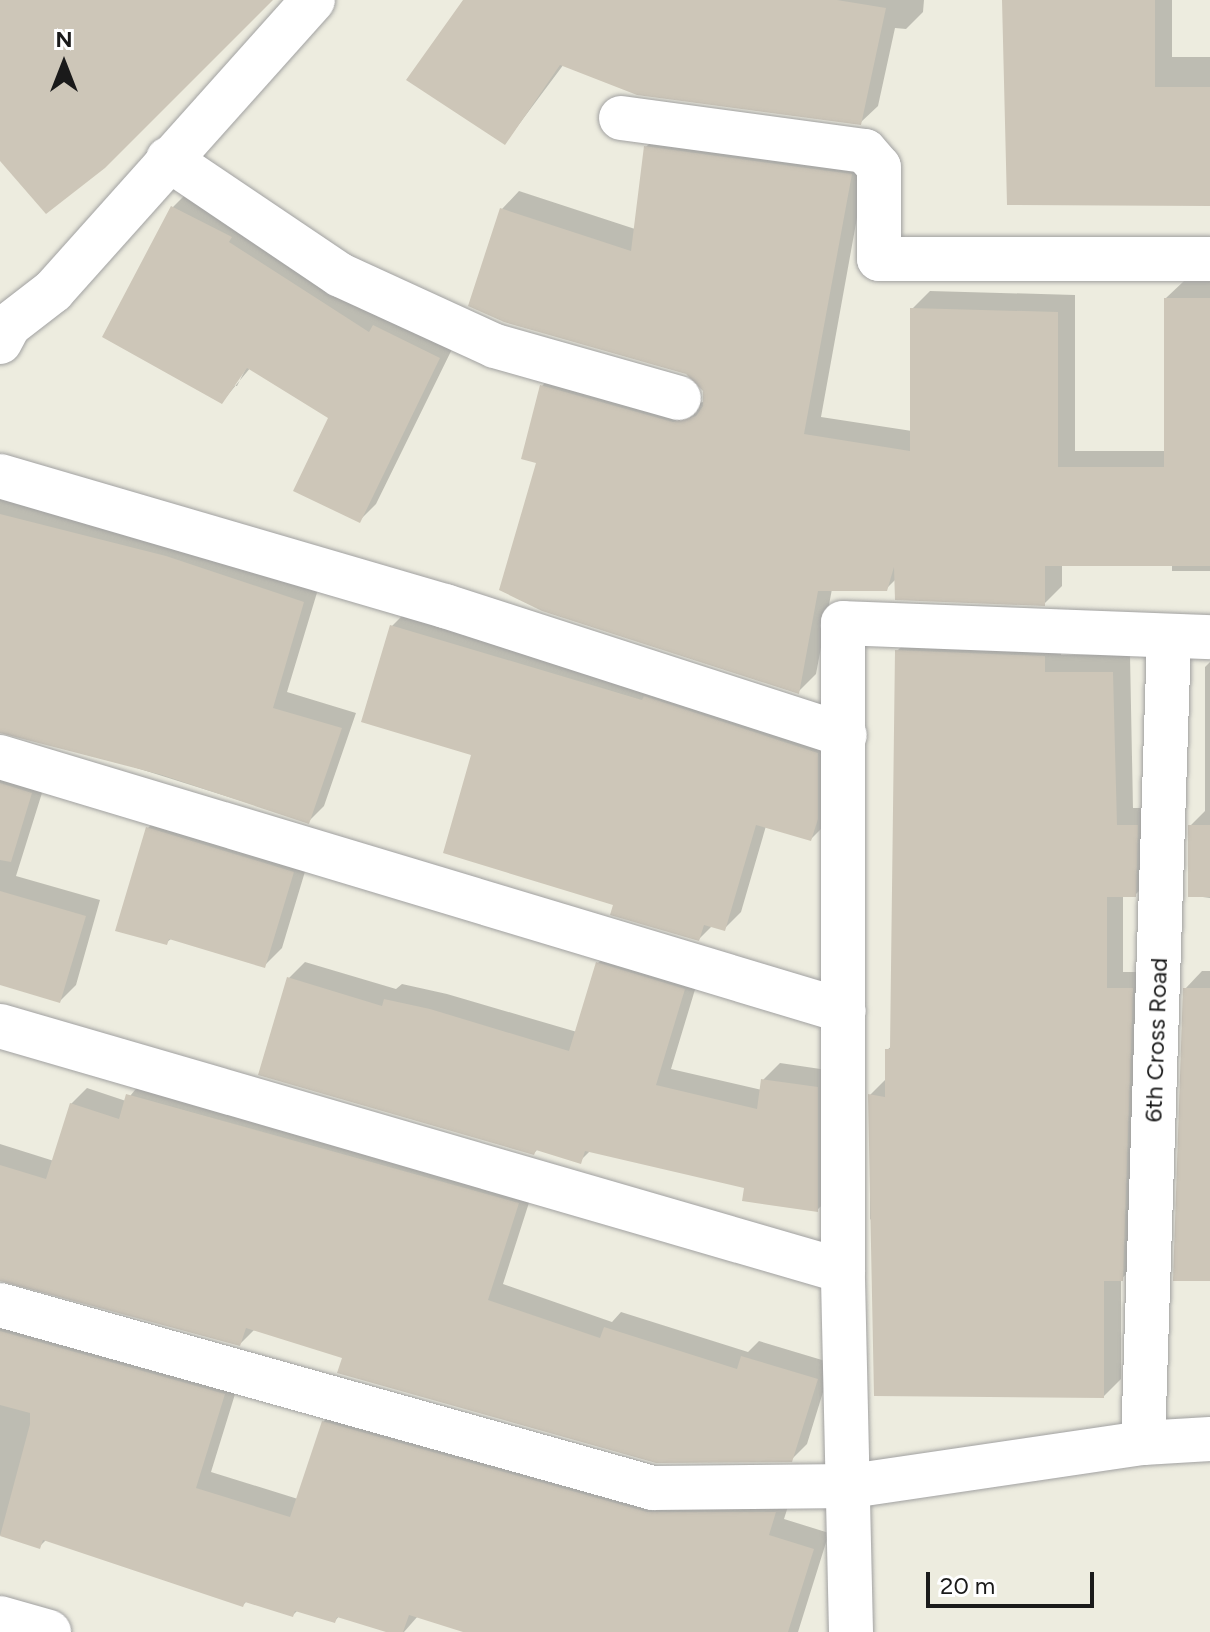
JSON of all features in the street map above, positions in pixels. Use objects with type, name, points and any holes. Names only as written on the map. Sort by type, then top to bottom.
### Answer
[{"type":"street","points":[[3,329],[53,291],[313,0]]},
{"type":"street","points":[[621,118],[865,151],[879,167],[879,259],[1210,259]]},
{"type":"street","points":[[168,159],[340,275],[495,346],[679,398]]},
{"type":"street","points":[[0,476],[445,606],[845,735]]},
{"type":"street","points":[[851,1632],[851,1486],[843,1271],[843,623],[1190,637]]},
{"type":"street","name":"6th Cross Road","points":[[1143,1443],[1190,637]]},
{"type":"street","points":[[0,757],[844,1011]]},
{"type":"street","points":[[0,1026],[843,1271]]},
{"type":"street","points":[[0,1305],[653,1488],[851,1486],[1143,1443],[1210,1439]]},
{"type":"street","points":[[0,1618],[49,1632]]},
{"type":"building","points":[[0,0],[273,0],[105,168],[46,214],[0,161]]},
{"type":"building","points":[[463,0],[837,0],[886,8],[861,125],[637,95],[560,65],[505,145],[406,80]]},
{"type":"building","points":[[1002,0],[1155,0],[1155,87],[1210,87],[1210,206],[1007,205]]},
{"type":"building","points":[[644,146],[852,174],[804,434],[910,451],[910,308],[1058,312],[1058,467],[1164,467],[1164,298],[1210,298],[1210,566],[1045,566],[1045,606],[895,600],[894,567],[887,591],[818,591],[799,694],[542,611],[499,590],[536,463],[521,459],[540,385],[673,422],[696,416],[703,406],[703,391],[686,374],[504,322],[468,306],[500,208],[631,251]]},
{"type":"building","points":[[171,206],[232,237],[229,242],[369,332],[373,325],[440,358],[360,523],[293,491],[328,418],[247,368],[222,404],[102,337]]},
{"type":"building","points":[[0,514],[166,556],[304,602],[273,708],[342,728],[309,824],[162,775],[0,733]]},
{"type":"building","points":[[390,625],[642,700],[644,696],[818,753],[818,819],[811,841],[756,825],[725,931],[704,925],[699,941],[610,915],[613,905],[443,853],[471,755],[361,722]]},
{"type":"building","points":[[895,650],[1045,656],[1045,672],[1113,672],[1117,825],[1138,825],[1136,897],[1107,897],[1107,988],[1133,988],[1123,1281],[1104,1281],[1104,1398],[874,1396],[868,1094],[885,1097],[885,1049],[890,1049]]},
{"type":"building","points":[[0,783],[32,793],[11,862],[0,860]]},
{"type":"building","points":[[1188,825],[1210,825],[1210,897],[1188,897]]},
{"type":"building","points":[[146,827],[294,872],[265,968],[169,939],[167,945],[115,931]]},
{"type":"building","points":[[0,891],[86,916],[60,1003],[0,985]]},
{"type":"building","points":[[596,962],[685,989],[656,1085],[757,1109],[761,1079],[818,1087],[818,1212],[742,1201],[744,1188],[585,1151],[581,1164],[536,1150],[534,1155],[258,1075],[287,977],[382,1006],[384,999],[430,1009],[569,1051]]},
{"type":"building","points":[[1183,988],[1210,988],[1210,1281],[1173,1281]]},
{"type":"building","points":[[126,1094],[519,1203],[488,1300],[600,1338],[604,1327],[737,1369],[741,1356],[818,1379],[792,1462],[656,1463],[337,1373],[342,1358],[246,1328],[240,1346],[0,1281],[0,1165],[46,1179],[70,1103],[119,1119]]},
{"type":"building","points":[[0,1331],[225,1394],[196,1488],[290,1517],[322,1421],[647,1512],[776,1512],[769,1535],[814,1549],[788,1632],[463,1632],[409,1615],[403,1632],[386,1632],[337,1617],[335,1623],[295,1611],[293,1617],[245,1602],[243,1607],[43,1540],[40,1549],[0,1536],[30,1424],[30,1413],[0,1405]]}]
